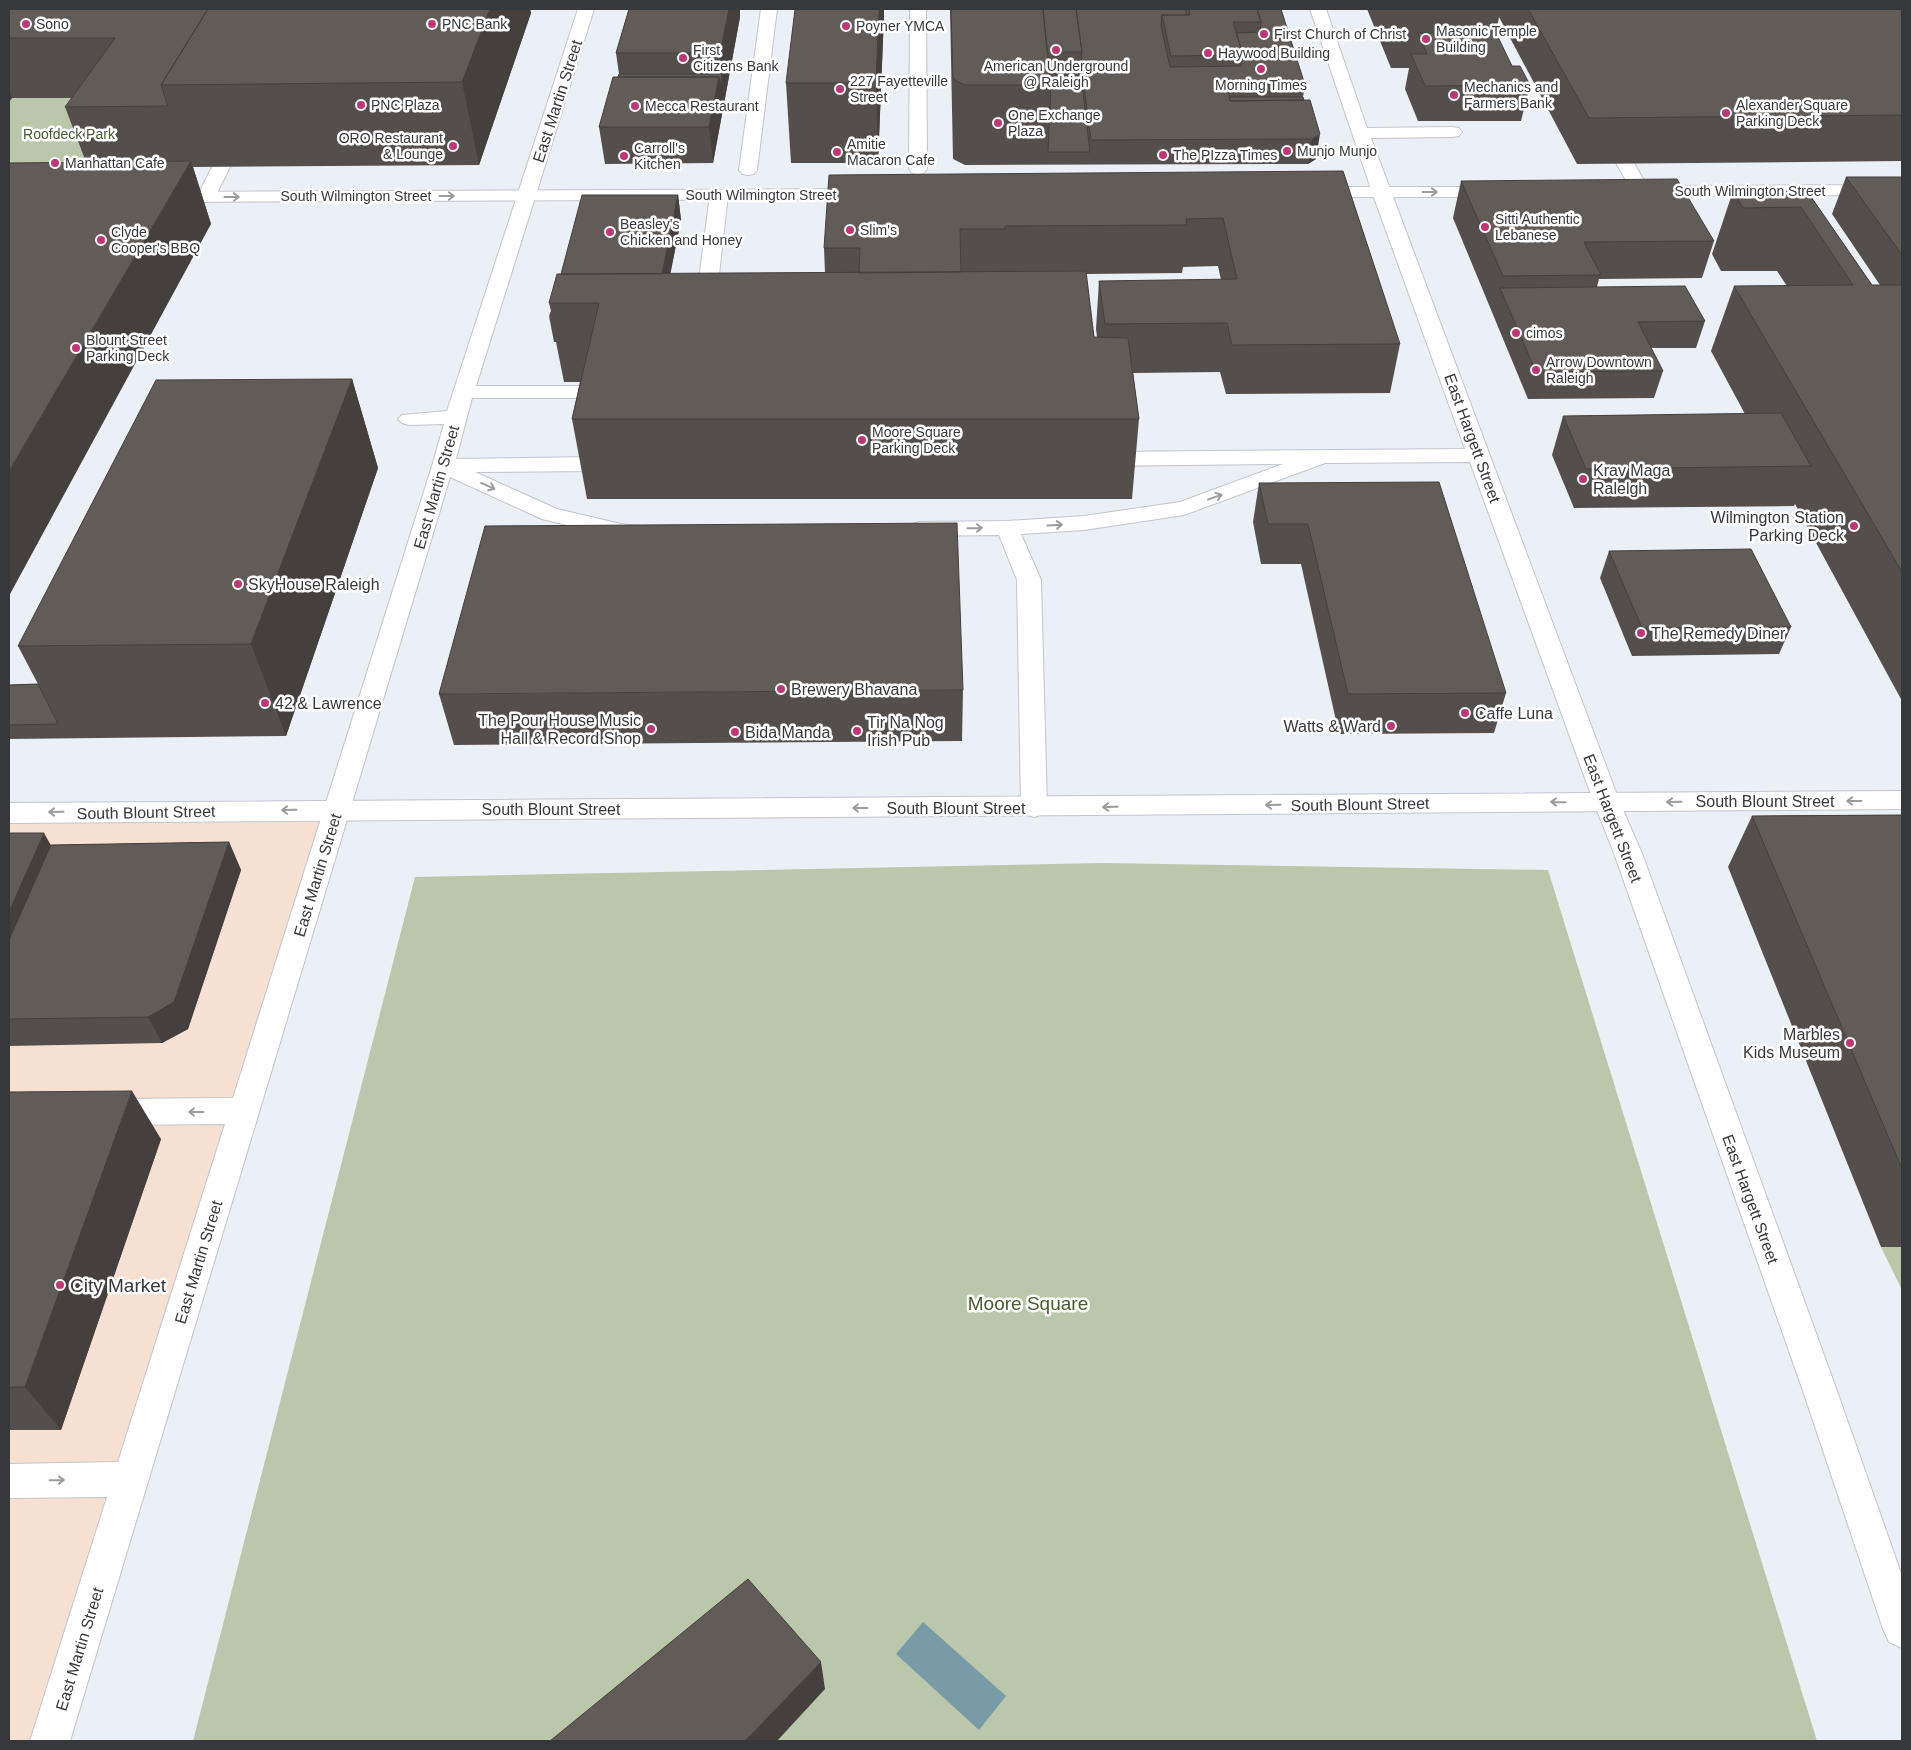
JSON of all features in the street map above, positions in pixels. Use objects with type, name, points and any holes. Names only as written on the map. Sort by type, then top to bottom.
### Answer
[{"type":"street","name":"East Martin Street","points":[[50,1741],[443,466],[464,392],[586,9]]},
{"type":"street","points":[[748,170],[769,9]]},
{"type":"street","points":[[918,9],[918,169]]},
{"type":"street","name":"East Hargett Street","points":[[1318,9],[1381,192],[1607,803],[1629,856],[1902,1629]]},
{"type":"street","points":[[1361,133],[1453,132]]},
{"type":"street","points":[[1625,163],[1641,191]]},
{"type":"street","points":[[206,197],[221,167]]},
{"type":"street","name":"South Wilmington Street","points":[[1622,191],[1902,190]]},
{"type":"street","points":[[1298,192],[1514,192]]},
{"type":"street","name":"South Wilmington Street","points":[[149,197],[885,194]]},
{"type":"street","points":[[702,332],[719,195]]},
{"type":"street","points":[[464,392],[609,392]]},
{"type":"street","points":[[410,418],[456,418]]},
{"type":"street","points":[[1074,459],[1479,455]]},
{"type":"street","points":[[899,529],[1007,528],[1084,523],[1184,508],[1321,457]]},
{"type":"street","points":[[443,466],[594,464]]},
{"type":"street","points":[[443,466],[550,514],[621,531],[655,533]]},
{"type":"street","points":[[1007,528],[1029,580],[1034,807]]},
{"type":"street","name":"South Blount Street","points":[[9,813],[1902,800]]},
{"type":"street","points":[[77,1113],[244,1111]]},
{"type":"street","points":[[9,1481],[131,1479]]},
{"type":"shaded area","name":"City Market","points":[[337,810],[49,1741],[9,1741],[9,812]]},
{"type":"green space","name":"Roofdeck Park","points":[[12,98],[136,98],[88,169],[9,168],[9,102]]},
{"type":"green space","name":"Moore Square","points":[[1102,863],[1548,870],[1817,1741],[193,1741],[415,877]]},
{"type":"green space","points":[[1902,1246],[1902,1290],[1881,1247]]},
{"type":"water","points":[[923,1622],[1006,1696],[979,1730],[896,1654]]},
{"type":"building","points":[[9,9],[208,9],[161,85],[168,106],[65,107],[115,38],[9,38]]},
{"type":"building","points":[[208,9],[490,9],[462,82],[161,85]]},
{"type":"building","points":[[629,9],[729,9],[720,53],[616,53]]},
{"type":"building","points":[[795,9],[879,9],[876,83],[786,83]]},
{"type":"building","points":[[951,9],[1043,9],[1051,85],[965,85],[953,79]]},
{"type":"building","points":[[1043,9],[1076,9],[1082,52],[1047,52]]},
{"type":"building","points":[[1076,9],[1185,9],[1187,15],[1162,15],[1161,26],[1170,67],[1241,66],[1243,55],[1236,33],[1260,32],[1261,22],[1257,9],[1281,9],[1305,85],[1227,85],[1230,101],[1310,100],[1320,134],[1312,139],[1091,140]]},
{"type":"building","points":[[1189,9],[1257,9],[1261,22],[1233,22],[1243,55],[1171,56],[1162,15],[1190,15]]},
{"type":"building","name":"Alexander Square Parking Deck","points":[[1528,9],[1902,9],[1902,115],[1589,118]]},
{"type":"building","points":[[1418,33],[1496,33],[1512,66],[1520,66],[1530,85],[1425,86],[1411,54],[1427,54]]},
{"type":"building","points":[[619,74],[722,74],[720,88],[719,77],[618,77]]},
{"type":"building","points":[[1050,75],[1081,75],[1090,152],[1048,152]]},
{"type":"building","points":[[613,77],[719,77],[709,127],[599,127]]},
{"type":"building","points":[[1230,97],[1303,97],[1304,100],[1230,101]]},
{"type":"building","points":[[191,161],[9,471],[9,163]]},
{"type":"building","points":[[1343,171],[1400,344],[1232,345],[1227,323],[1105,324],[1099,281],[1237,279],[1223,218],[1186,219],[1187,225],[1005,226],[1005,229],[960,229],[961,272],[859,273],[860,248],[824,248],[829,175]]},
{"type":"building","points":[[1846,177],[1902,177],[1902,255]]},
{"type":"building","points":[[1677,179],[1714,241],[1584,242],[1601,275],[1503,276],[1461,181]]},
{"type":"building","points":[[1733,191],[1807,191],[1872,285],[1902,285],[1902,572],[1734,286],[1853,285],[1801,207],[1743,208]]},
{"type":"building","points":[[582,195],[678,195],[662,274],[561,274]]},
{"type":"building","points":[[1086,271],[1094,337],[1128,338],[1139,419],[572,419],[599,303],[549,303],[557,274]]},
{"type":"building","points":[[1685,286],[1705,321],[1638,322],[1663,371],[1536,372],[1500,288]]},
{"type":"building","points":[[352,379],[251,644],[18,646],[156,380]]},
{"type":"building","points":[[1781,413],[1811,466],[1586,469],[1563,416]]},
{"type":"building","points":[[1439,482],[1506,693],[1348,694],[1308,524],[1268,524],[1259,483]]},
{"type":"building","points":[[957,523],[963,690],[439,694],[485,526]]},
{"type":"building","points":[[1751,549],[1791,627],[1642,628],[1609,551]]},
{"type":"building","points":[[38,684],[58,724],[9,725],[9,685]]},
{"type":"building","points":[[1902,815],[1902,1169],[1752,816]]},
{"type":"building","points":[[9,833],[44,833],[9,912]]},
{"type":"building","points":[[229,842],[174,1002],[148,1017],[9,1019],[9,940],[51,845]]},
{"type":"building","points":[[132,1091],[25,1387],[9,1387],[9,1092]]},
{"type":"building","points":[[748,1579],[821,1662],[745,1741],[550,1741]]},
{"type":"place","name":"Sono","points":[[26,24]]},
{"type":"place","name":"PNC Bank","points":[[432,24]]},
{"type":"place","name":"Poyner YMCA","points":[[846,26]]},
{"type":"place","name":"First Church of Christ","points":[[1264,34]]},
{"type":"place","name":"Masonic Temple Building","points":[[1426,39]]},
{"type":"place","name":"American Underground @ Raleigh","points":[[1056,50]]},
{"type":"place","name":"Haywood Building","points":[[1208,53]]},
{"type":"place","name":"First Citizens Bank","points":[[683,58]]},
{"type":"place","name":"Morning Times","points":[[1261,69]]},
{"type":"place","name":"227 Fayetteville Street","points":[[840,89]]},
{"type":"place","name":"Mechanics and Farmers Bank","points":[[1454,95]]},
{"type":"place","name":"PNC Plaza","points":[[361,105]]},
{"type":"place","name":"Mecca Restaurant","points":[[635,106]]},
{"type":"place","name":"Alexander Square Parking Deck","points":[[1726,113]]},
{"type":"place","name":"One Exchange Plaza","points":[[998,123]]},
{"type":"place","name":"ORO Restaurant & Lounge","points":[[453,146]]},
{"type":"place","name":"Munjo Munjo","points":[[1287,151]]},
{"type":"place","name":"Amitie Macaron Cafe","points":[[837,152]]},
{"type":"place","name":"The PIzza Times","points":[[1163,155]]},
{"type":"place","name":"Carroll's Kitchen","points":[[624,156]]},
{"type":"place","name":"Manhattan Cafe","points":[[55,163]]},
{"type":"place","name":"Sitti Authentic Lebanese","points":[[1485,227]]},
{"type":"place","name":"Slim's","points":[[850,230]]},
{"type":"place","name":"Beasley's Chicken and Honey","points":[[610,232]]},
{"type":"place","name":"Clyde Cooper's BBQ","points":[[101,240]]},
{"type":"place","name":"cimos","points":[[1516,333]]},
{"type":"place","name":"Blount Street Parking Deck","points":[[76,348]]},
{"type":"place","name":"Arrow Downtown Raleigh","points":[[1536,370]]},
{"type":"place","name":"Moore Square Parking Deck","points":[[862,440]]},
{"type":"place","name":"Krav Maga Ralelgh","points":[[1583,479]]},
{"type":"place","name":"Wilmington Station Parking Deck","points":[[1854,526]]},
{"type":"place","name":"SkyHouse Raleigh","points":[[238,584]]},
{"type":"place","name":"The Remedy Diner","points":[[1641,633]]},
{"type":"place","name":"Brewery Bhavana","points":[[781,689]]},
{"type":"place","name":"42 & Lawrence","points":[[265,703]]},
{"type":"place","name":"Caffe Luna","points":[[1465,713]]},
{"type":"place","name":"Watts & Ward","points":[[1391,726]]},
{"type":"place","name":"The Pour House Music Hall & Record Shop","points":[[651,729]]},
{"type":"place","name":"Tir Na Nog Irish Pub","points":[[857,731]]},
{"type":"place","name":"Bida Manda","points":[[735,732]]},
{"type":"place","name":"Marbles Kids Museum","points":[[1850,1043]]},
{"type":"place","name":"City Market","points":[[60,1285]]}]
